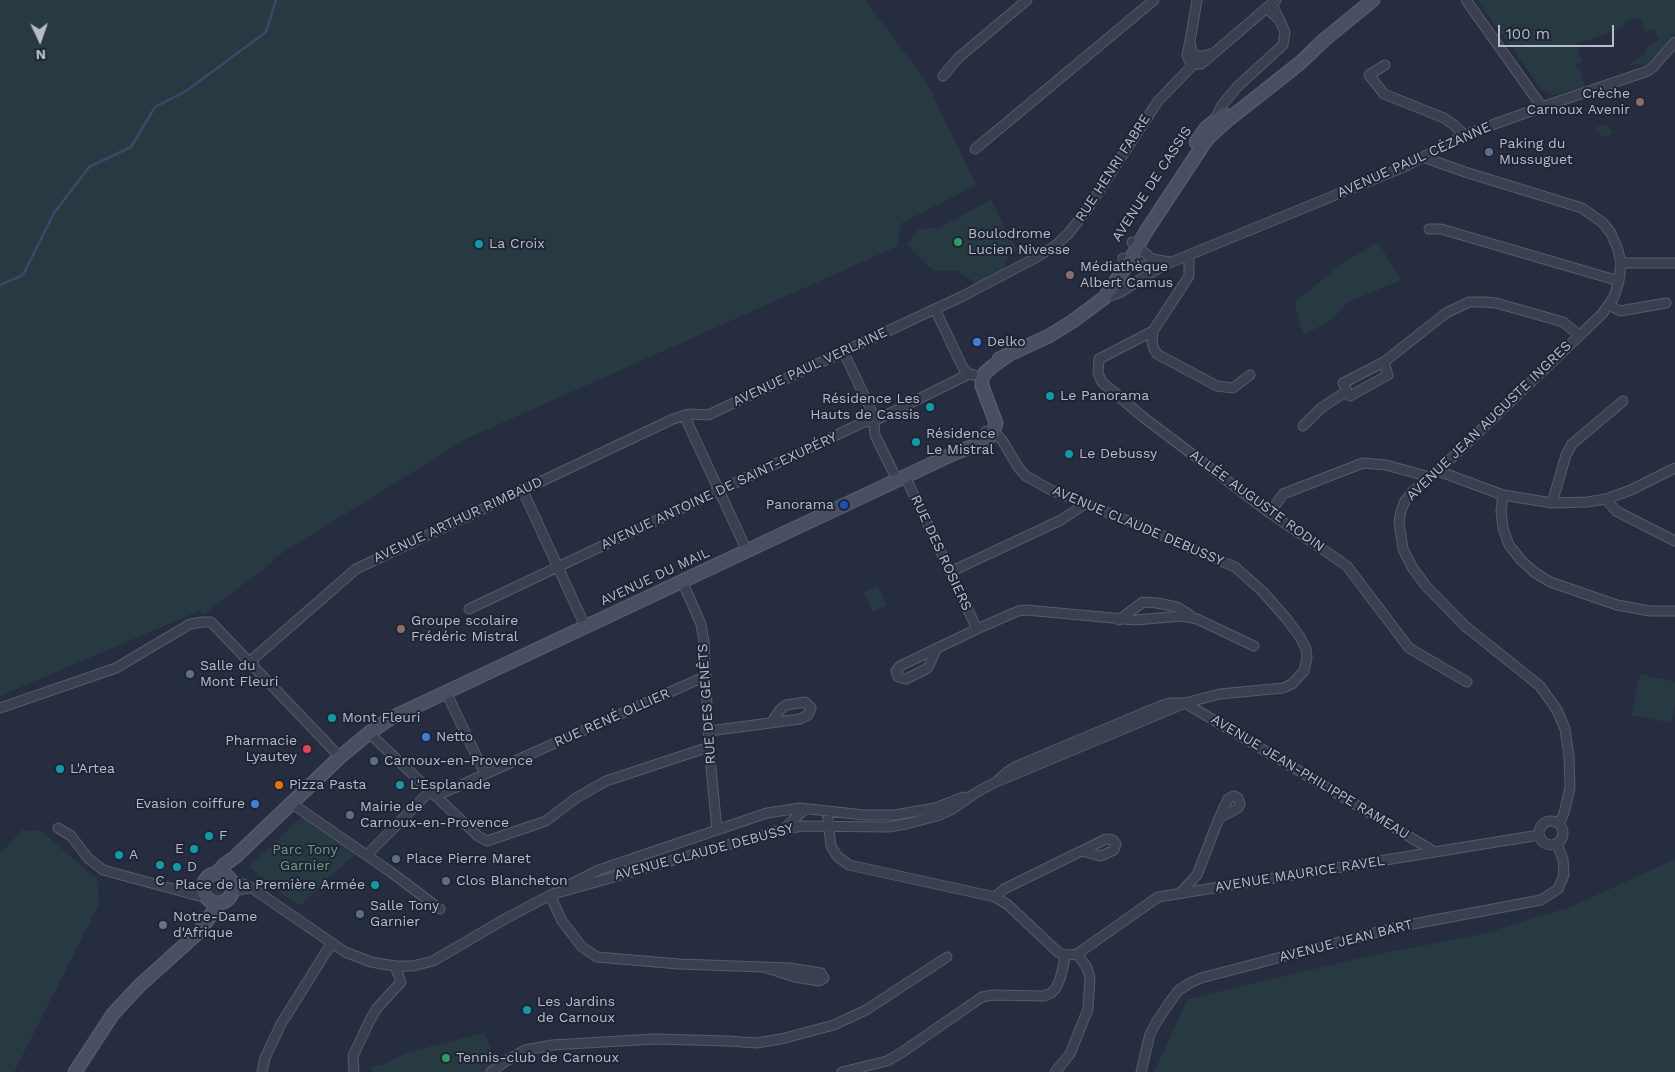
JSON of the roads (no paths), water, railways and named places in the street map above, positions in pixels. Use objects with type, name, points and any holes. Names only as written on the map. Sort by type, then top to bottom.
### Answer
[{"type":"main road","name":"AVENUE DE CASSIS","points":[[1135,244],[1230,107],[1300,63],[1324,40],[1373,0]]},
{"type":"main road","name":"AVENUE DE CASSIS","points":[[976,376],[978,370],[986,363],[1007,356],[1058,331],[1073,322],[1098,301],[1126,260],[1201,136],[1230,107],[1295,58],[1324,40]]},
{"type":"main road","points":[[976,376],[995,416],[995,426],[989,432]]},
{"type":"main road","name":"AVENUE DU MAIL","points":[[217,873],[224,864],[235,857],[340,757],[368,733],[389,719],[901,478],[986,441],[989,432]]},
{"type":"main road","points":[[75,1072],[121,1004],[138,986],[200,931],[219,903],[228,899],[235,857]]},
{"type":"main road","points":[[206,922],[206,879],[217,873],[226,875],[231,884]]},
{"type":"main road","points":[[205,893],[212,902],[219,903]]},
{"type":"street","points":[[944,76],[958,58],[1027,0]]},
{"type":"street","points":[[975,149],[1154,0]]},
{"type":"street","points":[[1195,60],[1189,60],[1187,55],[1197,0]]},
{"type":"street","points":[[1466,0],[1542,106]]},
{"type":"street","points":[[1230,107],[1237,86],[1283,45],[1285,32],[1271,4]]},
{"type":"street","name":"RUE HENRI FABRE","points":[[1026,263],[1056,245],[1076,226],[1158,101],[1195,60],[1201,64],[1271,4]]},
{"type":"street","name":"AVENUE PAUL CÉZANNE","points":[[1126,260],[1142,266],[1162,266],[1176,262],[1404,167],[1464,136],[1542,106],[1648,71],[1675,42]]},
{"type":"street","points":[[1385,65],[1369,75],[1384,94],[1444,118],[1464,136]]},
{"type":"street","name":"AVENUE JEAN AUGUSTE INGRES","points":[[1423,157],[1582,208],[1603,223],[1611,233],[1621,263],[1619,281],[1609,305],[1602,314],[1438,471],[1413,491],[1405,501],[1401,511],[1399,532],[1403,549],[1412,567],[1426,586],[1465,626],[1540,686],[1557,710],[1565,729],[1570,756],[1570,788],[1564,813],[1559,824]]},
{"type":"street","points":[[1429,229],[1441,229],[1619,281]]},
{"type":"street","points":[[1135,244],[1152,259],[1176,262]]},
{"type":"street","points":[[1189,256],[1189,276],[1153,331],[1152,342],[1157,354],[1217,386],[1233,388],[1250,375]]},
{"type":"street","name":"AVENUE PAUL VERLAINE","points":[[684,415],[708,415],[935,309],[1026,263]]},
{"type":"street","points":[[1621,263],[1675,264]]},
{"type":"street","name":"AVENUE PAUL CÉZANNE","points":[[1098,301],[1120,293],[1162,266]]},
{"type":"street","points":[[1384,362],[1388,374],[1350,396],[1343,383],[1384,362],[1446,313],[1476,301],[1496,303],[1563,322],[1579,335]]},
{"type":"street","points":[[1602,314],[1666,303]]},
{"type":"street","points":[[1609,305],[1620,311]]},
{"type":"street","points":[[935,309],[963,368],[976,376]]},
{"type":"street","name":"ALLÉE AUGUSTE RODIN","points":[[1153,331],[1098,359],[1098,373],[1102,382],[1143,417],[1270,513],[1347,566],[1409,648],[1467,682]]},
{"type":"street","name":"RUE DES ROSIERS","points":[[843,351],[878,422],[875,435],[901,478],[950,572],[977,629]]},
{"type":"street","name":"AVENUE ANTOINE DE SAINT-EXUPÉRY","points":[[469,609],[864,422],[878,422],[976,376]]},
{"type":"street","points":[[1303,426],[1322,408],[1347,391]]},
{"type":"street","points":[[1552,503],[1566,455],[1572,444],[1623,401]]},
{"type":"street","points":[[684,415],[746,551]]},
{"type":"street","name":"AVENUE ARTHUR RIMBAUD","points":[[251,661],[356,568],[684,415]]},
{"type":"street","points":[[688,424],[708,415]]},
{"type":"street","name":"AVENUE CLAUDE DEBUSSY","points":[[231,884],[252,888],[331,944],[357,958],[395,966],[412,966],[434,961],[505,919],[596,871],[767,813],[805,809],[882,816],[935,808],[1185,703],[1220,694],[1275,689],[1292,684],[1304,671],[1307,662],[1306,649],[1300,637],[1268,597],[1235,567],[1051,490],[1026,476],[1018,467],[1002,440],[989,432]]},
{"type":"street","points":[[1270,513],[1283,494],[1363,463],[1386,465],[1430,477]]},
{"type":"street","points":[[1438,471],[1503,495],[1552,503],[1587,502],[1606,499],[1631,490],[1675,468]]},
{"type":"street","points":[[522,489],[585,626]]},
{"type":"street","points":[[1503,495],[1503,528],[1509,545],[1534,572],[1550,582],[1617,606],[1650,611],[1675,611]]},
{"type":"street","points":[[1606,499],[1616,510],[1675,541]]},
{"type":"street","points":[[950,572],[1061,520],[1085,504]]},
{"type":"street","name":"RUE DES GENÊTS","points":[[682,581],[701,624],[706,676],[709,747],[717,830]]},
{"type":"street","points":[[1119,620],[1143,602],[1157,603],[1177,607],[1197,619],[1254,646]]},
{"type":"street","points":[[936,649],[1018,611],[1026,610],[1119,620],[1182,616],[1197,619]]},
{"type":"street","points":[[0,708],[116,668],[178,630],[196,622],[211,622],[251,661],[340,757]]},
{"type":"street","name":"RUE RENÉ OLLIER","points":[[433,794],[474,779],[706,676]]},
{"type":"street","points":[[446,692],[485,774]]},
{"type":"street","name":"AVENUE JEAN-PHILIPPE RAMEAU","points":[[1185,703],[1435,852]]},
{"type":"street","points":[[709,731],[771,723]]},
{"type":"street","points":[[368,733],[483,840],[491,840],[546,821],[576,798],[606,781],[709,747]]},
{"type":"street","name":"AVENUE CLAUDE DEBUSSY","points":[[550,895],[784,829],[803,826],[888,827],[914,822],[951,810],[976,792]]},
{"type":"street","points":[[367,855],[433,794]]},
{"type":"street","points":[[291,803],[367,855],[440,909]]},
{"type":"street","points":[[784,829],[805,809]]},
{"type":"street","points":[[827,812],[831,846],[837,856],[849,865],[995,897],[1064,955],[1077,954],[1086,966],[1090,977],[1088,1008],[1070,1054],[1055,1072]]},
{"type":"street","points":[[1180,893],[1196,875],[1220,818]]},
{"type":"street","points":[[1547,822],[1559,824],[1563,836],[1557,844],[1546,844],[1539,835],[1541,827],[1547,822]]},
{"type":"street","points":[[58,828],[71,836],[88,858],[103,870],[186,892],[205,893]]},
{"type":"street","name":"AVENUE MAURICE RAVEL","points":[[1077,954],[1158,897],[1539,835]]},
{"type":"street","name":"AVENUE JEAN BART","points":[[1141,1072],[1150,1034],[1175,995],[1188,984],[1210,976],[1397,927],[1542,900],[1558,889],[1564,875],[1563,859],[1557,844]]},
{"type":"street","points":[[995,897],[1004,889],[1082,851]]},
{"type":"street","name":"AVENUE CLAUDE DEBUSSY","points":[[596,871],[595,878],[603,879]]},
{"type":"street","points":[[1196,875],[1207,888]]},
{"type":"street","points":[[550,895],[562,921],[582,947],[597,957],[679,964],[790,968],[821,973],[824,978],[819,981],[795,977],[767,968]]},
{"type":"street","points":[[262,1072],[264,1058],[281,1024],[331,944]]},
{"type":"street","points":[[842,1072],[887,1061],[982,997],[993,995],[1044,996],[1056,988],[1060,979],[1064,955]]},
{"type":"street","points":[[492,1072],[525,1050],[552,1045],[655,1039],[756,1043],[781,1039],[834,1025],[866,1010],[947,958]]},
{"type":"street","points":[[354,1072],[352,1066],[353,1056],[369,1022],[377,1008],[401,982],[395,966]]},
{"type":"waterway","points":[[0,285],[23,275],[54,213],[89,167],[131,147],[155,107],[186,91],[266,32],[276,0]]},
{"type":"place","name":"Crèche Carnoux Avenir","points":[[1640,102]]},
{"type":"place","name":"Paking du Mussuguet","points":[[1489,152]]},
{"type":"place","name":"Boulodrome Lucien Nivesse","points":[[958,242]]},
{"type":"place","name":"La Croix","points":[[479,244]]},
{"type":"place","name":"Médiathèque Albert Camus","points":[[1070,275]]},
{"type":"place","name":"Delko","points":[[977,342]]},
{"type":"place","name":"Le Panorama","points":[[1050,396]]},
{"type":"place","name":"Résidence Les Hauts de Cassis","points":[[930,407]]},
{"type":"place","name":"Résidence Le Mistral","points":[[916,442]]},
{"type":"place","name":"Le Debussy","points":[[1069,454]]},
{"type":"place","name":"Panorama","points":[[844,505]]},
{"type":"place","name":"Groupe scolaire Frédéric Mistral","points":[[401,629]]},
{"type":"place","name":"Salle du Mont Fleuri","points":[[190,674]]},
{"type":"place","name":"Mont Fleuri","points":[[332,718]]},
{"type":"place","name":"Netto","points":[[426,737]]},
{"type":"place","name":"Pharmacie Lyautey","points":[[307,749]]},
{"type":"place","name":"Carnoux-en-Provence","points":[[374,761]]},
{"type":"place","name":"L'Artea","points":[[60,769]]},
{"type":"place","name":"Pizza Pasta","points":[[279,785]]},
{"type":"place","name":"L'Esplanade","points":[[400,785]]},
{"type":"place","name":"Evasion coiffure","points":[[255,804]]},
{"type":"place","name":"Mairie de Carnoux-en-Provence","points":[[350,815]]},
{"type":"place","name":"F","points":[[209,836]]},
{"type":"place","name":"E","points":[[194,849]]},
{"type":"place","name":"A","points":[[119,855]]},
{"type":"place","name":"Place Pierre Maret","points":[[396,859]]},
{"type":"place","name":"C","points":[[160,865]]},
{"type":"place","name":"D","points":[[177,867]]},
{"type":"place","name":"Clos Blancheton","points":[[446,881]]},
{"type":"place","name":"Place de la Première Armée","points":[[375,885]]},
{"type":"place","name":"Salle Tony Garnier","points":[[360,914]]},
{"type":"place","name":"Notre-Dame d'Afrique","points":[[163,925]]},
{"type":"place","name":"Les Jardins de Carnoux","points":[[527,1010]]},
{"type":"place","name":"Tennis-club de Carnoux","points":[[446,1058]]},
{"type":"park label","name":"Parc Tony Garnier","points":[[305,858]]}]
